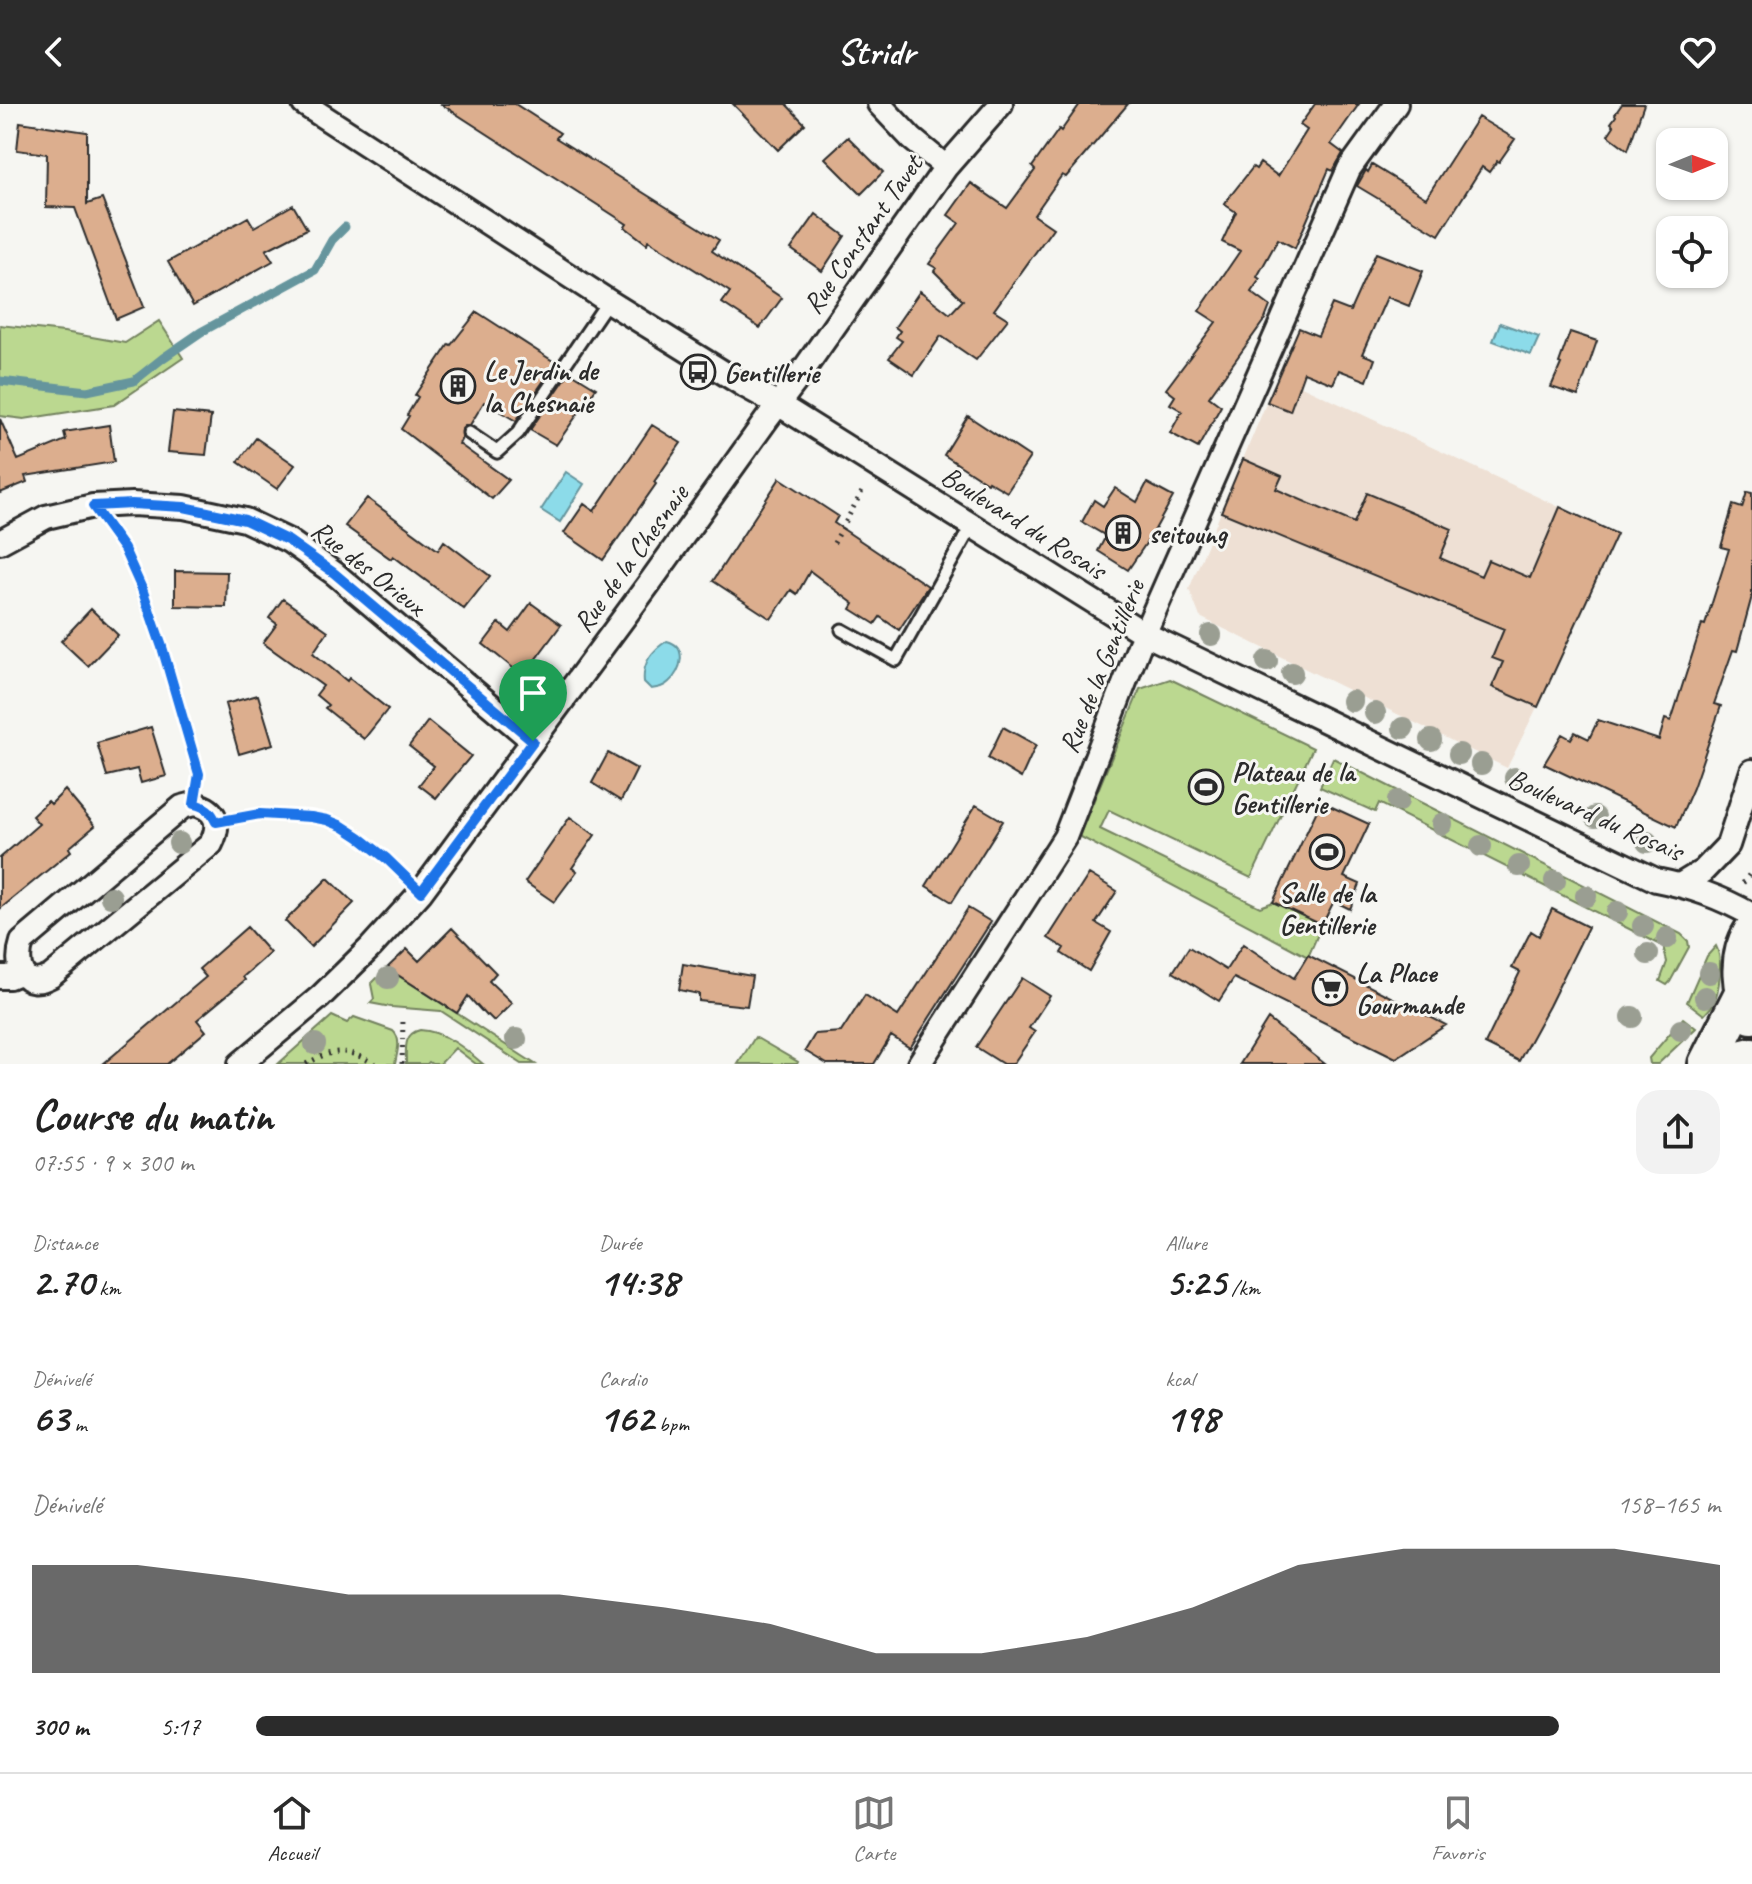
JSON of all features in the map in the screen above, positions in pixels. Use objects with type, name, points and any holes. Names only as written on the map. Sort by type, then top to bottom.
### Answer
[{"type":"main road","points":[[1707,1064],[1748,1004],[1741,966],[1747,939],[1752,932]]},
{"type":"main road","points":[[1719,1064],[1752,1056]]},
{"type":"street","name":"Boulevard du Rosais","points":[[304,104],[608,301],[1145,634],[1656,880],[1711,894],[1752,915]]},
{"type":"street","points":[[879,104],[912,139],[946,167]]},
{"type":"street","name":"Rue Constant Tavet","points":[[778,404],[946,167],[1001,104]]},
{"type":"street","name":"Rue de la Gentillerie","points":[[919,1064],[1065,837],[1145,634],[1349,169],[1396,104]]},
{"type":"street","name":"Rue de la Chesnaie","points":[[240,1064],[320,997],[421,892],[778,404]]},
{"type":"street","name":"Rue des Orieux","points":[[0,542],[46,517],[93,506],[132,504],[184,507],[245,520],[289,541],[334,573],[533,741]]},
{"type":"street","points":[[1680,885],[1703,871],[1728,845],[1752,771]]},
{"type":"street","points":[[194,804],[205,807],[216,822],[216,833],[211,844],[51,976],[38,980],[11,975],[22,942],[182,807],[194,804]]},
{"type":"lane","points":[[469,433],[497,452],[518,433],[608,301]]},
{"type":"lane","points":[[842,630],[896,660],[972,525]]},
{"type":"path","points":[[834,543],[876,465]]},
{"type":"path","points":[[93,506],[124,549],[162,647],[199,774],[194,804]]},
{"type":"path","points":[[216,822],[260,814],[327,820],[359,837],[421,892]]},
{"type":"path","points":[[402,1064],[403,1019]]},
{"type":"path","points":[[306,1064],[327,1053],[344,1051],[375,1064]]},
{"type":"shaded area","points":[[1278,375],[1617,534],[1507,768],[1200,617],[1189,589]]},
{"type":"green space","points":[[159,321],[183,358],[114,405],[24,419],[0,416],[0,325],[125,343]]},
{"type":"green space","name":"Plateau de la Gentillerie","points":[[1170,679],[1313,748],[1251,878],[1109,810],[1100,829],[1260,907],[1273,902],[1322,925],[1308,957],[1079,836],[1140,689]]},
{"type":"green space","points":[[1333,758],[1681,934],[1689,947],[1670,982],[1667,985],[1660,981],[1667,962],[1663,946],[1379,803],[1375,812],[1320,787]]},
{"type":"green space","points":[[1716,946],[1719,983],[1713,1004],[1704,1015],[1687,1002],[1707,956]]},
{"type":"green space","points":[[387,968],[535,1064],[522,1064],[441,1011],[370,1003],[374,999],[371,984]]},
{"type":"green space","points":[[332,1016],[347,1023],[354,1017],[393,1031],[398,1042],[395,1064],[278,1064]]},
{"type":"green space","points":[[1683,1018],[1696,1028],[1658,1064],[1650,1064],[1649,1058]]},
{"type":"green space","points":[[420,1030],[446,1037],[483,1064],[476,1064],[455,1048],[440,1064],[406,1064],[408,1039]]},
{"type":"green space","points":[[755,1037],[798,1062],[797,1064],[738,1064]]},
{"type":"water","points":[[1500,323],[1539,337],[1531,355],[1493,341]]},
{"type":"water","points":[[566,472],[584,484],[560,522],[541,510]]},
{"type":"water","points":[[667,641],[678,648],[680,666],[667,684],[651,689],[644,682],[646,663]]},
{"type":"building","points":[[441,104],[515,104],[560,133],[556,138],[719,240],[712,251],[782,298],[760,328],[722,303],[730,292],[648,240],[647,244],[625,227],[627,224]]},
{"type":"building","points":[[733,104],[786,104],[805,124],[778,150]]},
{"type":"building","points":[[1080,104],[1128,104],[1066,177],[1062,175],[1034,215],[1053,228],[994,310],[1008,319],[976,360],[941,336],[914,375],[889,358],[902,341],[896,337],[900,331],[895,327],[920,291],[950,314],[963,300],[929,264],[959,223],[948,215],[971,183],[1007,208],[1035,170],[1032,167]]},
{"type":"building","points":[[1315,104],[1359,104],[1331,144],[1343,153],[1333,171],[1329,169],[1295,248],[1278,239],[1257,277],[1260,279],[1251,292],[1270,306],[1265,319],[1209,397],[1221,406],[1198,448],[1170,433],[1182,411],[1170,404],[1175,396],[1166,389],[1216,322],[1199,311],[1240,251],[1222,242],[1236,212],[1224,204],[1253,167],[1256,169],[1260,163],[1278,176],[1307,130],[1300,125]]},
{"type":"building","points":[[1622,104],[1644,104],[1628,150],[1608,135]]},
{"type":"building","points":[[1478,117],[1515,139],[1489,172],[1482,167],[1439,235],[1357,186],[1372,165],[1426,198]]},
{"type":"building","points":[[20,122],[87,132],[87,204],[102,199],[144,307],[116,319],[75,208],[46,207],[47,154],[17,150]]},
{"type":"building","points":[[848,137],[883,172],[861,194],[825,158]]},
{"type":"building","points":[[293,205],[307,229],[266,250],[273,261],[193,306],[168,262],[248,217],[254,227]]},
{"type":"building","points":[[816,214],[845,236],[822,271],[791,249]]},
{"type":"building","points":[[1376,253],[1423,271],[1409,306],[1387,297],[1362,354],[1375,359],[1367,381],[1339,370],[1333,384],[1304,372],[1290,411],[1267,402],[1299,328],[1318,336],[1332,304],[1350,311]]},
{"type":"building","name":"Le Jerdin de la Chesnaie","points":[[477,312],[556,363],[516,421],[484,402],[470,425],[462,429],[459,444],[509,480],[492,499],[401,429],[418,397],[415,395],[449,344]]},
{"type":"building","points":[[1570,332],[1597,341],[1578,396],[1551,387]]},
{"type":"building","points":[[570,372],[596,388],[556,445],[530,430]]},
{"type":"building","points":[[173,412],[211,416],[206,455],[168,452]]},
{"type":"building","points":[[968,416],[1030,457],[1007,492],[944,455]]},
{"type":"building","points":[[0,419],[18,460],[66,440],[64,432],[109,425],[114,462],[25,476],[27,482],[0,493]]},
{"type":"building","points":[[652,425],[681,443],[603,560],[564,533],[584,504],[594,511]]},
{"type":"building","points":[[256,438],[295,465],[277,489],[238,462]]},
{"type":"building","points":[[1243,459],[1282,476],[1276,489],[1354,523],[1367,493],[1452,529],[1440,558],[1481,576],[1488,560],[1530,578],[1560,507],[1617,534],[1538,707],[1492,687],[1503,662],[1492,658],[1504,629],[1221,512]]},
{"type":"building","points":[[780,478],[838,516],[834,523],[928,586],[899,630],[880,617],[875,624],[851,609],[854,604],[810,571],[797,594],[791,590],[771,619],[713,581]]},
{"type":"building","points":[[1147,483],[1173,497],[1128,570],[1098,551],[1106,536],[1082,522],[1094,500],[1103,506],[1115,488],[1137,502]]},
{"type":"building","points":[[1747,492],[1752,493],[1752,596],[1737,651],[1733,650],[1714,704],[1721,706],[1676,827],[1544,764],[1562,734],[1571,739],[1575,732],[1589,739],[1598,720],[1659,740],[1665,719],[1671,721],[1729,549],[1721,547],[1733,505],[1742,508]]},
{"type":"building","points":[[367,498],[438,550],[444,541],[490,576],[464,609],[393,556],[391,559],[345,526]]},
{"type":"building","points":[[175,571],[227,572],[226,607],[175,606]]},
{"type":"building","points":[[283,599],[328,631],[313,653],[388,709],[364,739],[325,708],[328,705],[316,695],[323,686],[263,643],[277,624],[269,618]]},
{"type":"building","points":[[531,603],[561,625],[523,676],[483,644],[499,623],[510,632]]},
{"type":"building","points":[[91,609],[118,635],[88,666],[61,641]]},
{"type":"building","points":[[258,695],[273,744],[239,754],[225,704]]},
{"type":"building","points":[[428,721],[471,756],[436,798],[419,785],[434,766],[409,746]]},
{"type":"building","points":[[151,727],[166,776],[141,783],[137,769],[107,776],[97,743]]},
{"type":"building","points":[[1003,727],[1036,745],[1021,778],[988,758]]},
{"type":"building","points":[[608,753],[637,769],[621,801],[592,783]]},
{"type":"building","points":[[65,790],[95,826],[69,848],[71,851],[0,909],[0,858],[39,824],[32,816]]},
{"type":"building","name":"Salle de la Gentillerie","points":[[1321,802],[1369,824],[1344,877],[1360,884],[1350,909],[1334,901],[1322,925],[1273,902]]},
{"type":"building","points":[[976,805],[1003,821],[952,902],[926,886]]},
{"type":"building","points":[[570,817],[595,835],[572,868],[577,871],[554,902],[525,882]]},
{"type":"building","points":[[1089,874],[1117,891],[1096,923],[1111,932],[1089,971],[1061,953],[1064,948],[1048,938]]},
{"type":"building","points":[[328,878],[354,903],[311,947],[285,921]]},
{"type":"building","points":[[968,908],[991,922],[910,1048],[891,1036],[874,1064],[827,1064],[805,1051],[815,1034],[841,1032],[865,995],[898,1016]]},
{"type":"building","points":[[1552,909],[1588,927],[1519,1061],[1485,1044],[1520,972],[1512,968],[1531,931],[1539,936]]},
{"type":"building","points":[[247,927],[270,953],[243,977],[245,980],[197,1020],[206,1031],[167,1064],[103,1064],[206,977],[199,969]]},
{"type":"building","points":[[452,928],[496,973],[489,981],[512,1003],[494,1021],[468,996],[457,1013],[387,968],[407,949],[419,961]]},
{"type":"building","points":[[1243,944],[1294,978],[1308,955],[1446,1025],[1396,1058],[1234,978],[1219,1001],[1173,972],[1189,947],[1226,970]]},
{"type":"building","points":[[683,964],[752,976],[747,1006],[699,1001],[699,994],[679,990]]},
{"type":"building","points":[[1022,978],[1050,996],[1029,1028],[1035,1032],[1013,1064],[1003,1064],[976,1047]]},
{"type":"building","points":[[1268,1019],[1325,1064],[1240,1064]]},
{"type":"waterway","points":[[0,381],[87,391],[134,381],[201,332],[315,270],[332,240],[345,227]]},
{"type":"place","name":"Gentillerie","points":[[698,372]]},
{"type":"place","name":"Le Jerdin de la Chesnaie","points":[[458,386]]},
{"type":"place","name":"seitoung","points":[[1123,533]]},
{"type":"place","name":"Plateau de la Gentillerie","points":[[1206,787]]},
{"type":"place","name":"Salle de la Gentillerie","points":[[1327,852]]},
{"type":"place","name":"La Place Gourmande","points":[[1330,988]]},
{"type":"route","points":[[132,504],[184,507],[245,520],[289,541],[334,573],[533,741],[421,892],[359,837],[327,820],[260,814],[216,822],[205,807],[194,804],[199,774],[142,589],[124,549],[93,506],[132,504]]}]
